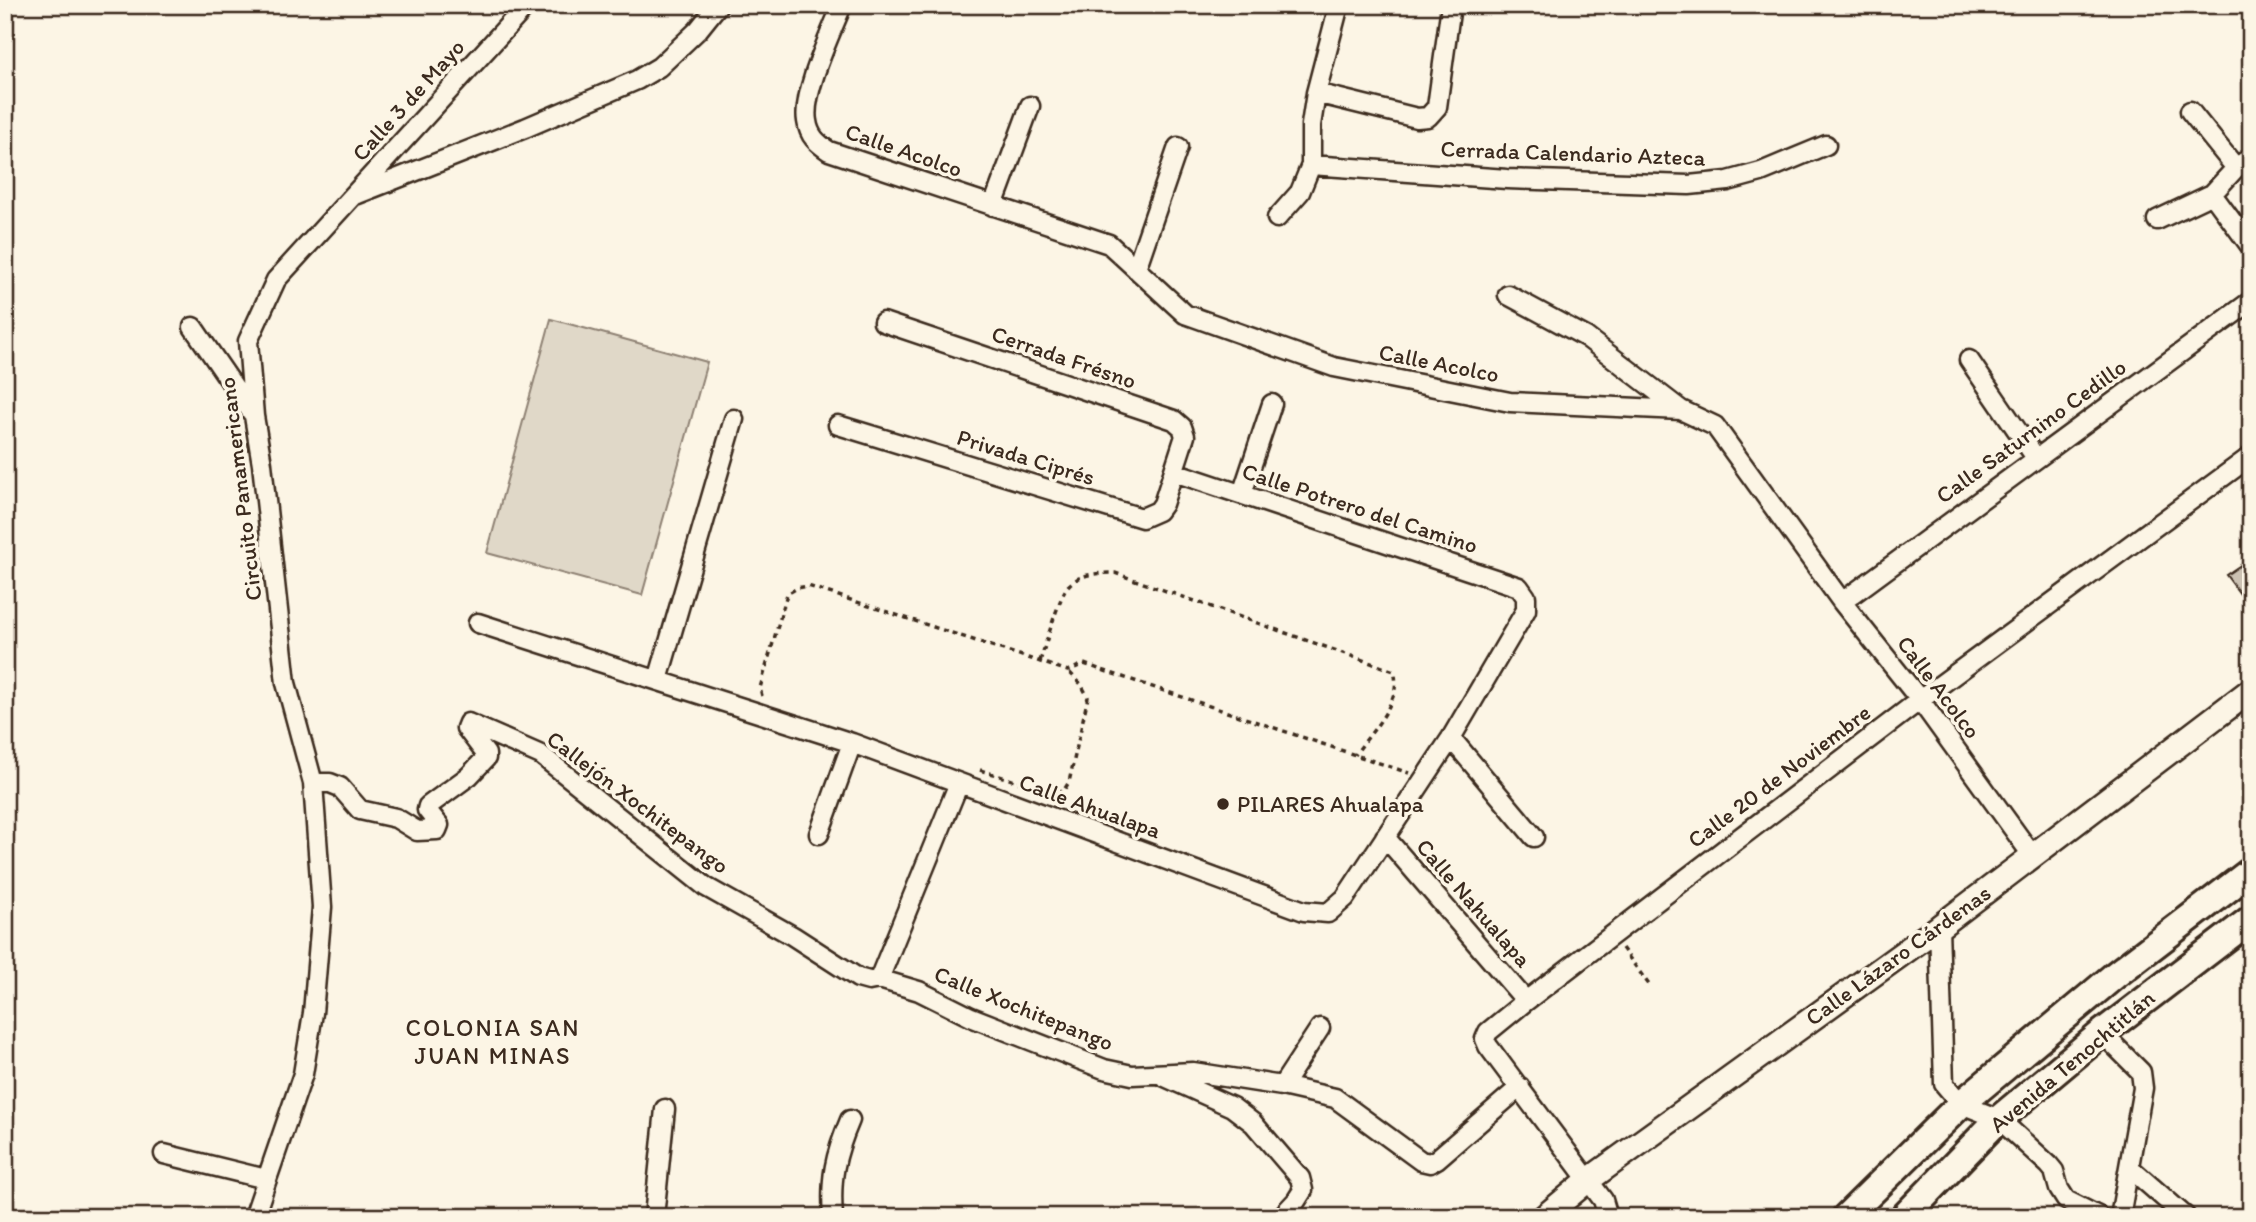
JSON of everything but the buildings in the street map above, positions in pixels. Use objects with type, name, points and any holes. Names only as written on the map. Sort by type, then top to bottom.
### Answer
[{"type":"main road","points":[[1846,1217],[1961,1104],[2114,976],[2251,871]]},
{"type":"main road","name":"Avenida Tenochtitlán","points":[[1910,1211],[1999,1119],[2102,1033],[2248,925]]},
{"type":"main road","points":[[1880,1184],[1910,1211]]},
{"type":"street","name":"Calle 3 de Mayo","points":[[353,196],[527,5]]},
{"type":"street","name":"Circuito Panamericano","points":[[254,1217],[303,1074],[313,1013],[322,907],[313,783],[286,682],[262,464],[254,416],[248,341],[276,281],[353,196],[637,80],[659,67],[698,30],[719,5]]},
{"type":"street","name":"Calle Acolco","points":[[842,5],[811,88],[806,120],[814,140],[829,151],[1109,244],[1185,314],[1334,367],[1510,402],[1681,410],[1715,426],[1842,603],[1920,700],[2032,855]]},
{"type":"street","points":[[1277,218],[1300,192],[1311,165],[1311,125],[1315,93],[1339,5]]},
{"type":"street","points":[[1315,93],[1417,118],[1428,117],[1437,107],[1451,5]]},
{"type":"street","points":[[993,206],[1030,106]]},
{"type":"street","points":[[2190,111],[2236,168]]},
{"type":"street","name":"Cerrada Calendario Azteca","points":[[1311,165],[1507,179],[1689,185],[1728,181],[1761,172],[1826,145]]},
{"type":"street","points":[[1136,269],[1178,147]]},
{"type":"street","points":[[2157,220],[2212,194],[2236,168],[2251,157]]},
{"type":"street","points":[[2212,194],[2251,247]]},
{"type":"street","points":[[1508,295],[1586,337],[1681,410]]},
{"type":"street","name":"Calle Saturnino Cedillo","points":[[1842,603],[2251,301]]},
{"type":"street","name":"Cerrada Frésno","points":[[883,322],[1174,420],[1182,427],[1185,436],[1174,472]]},
{"type":"street","points":[[193,327],[254,416]]},
{"type":"street","points":[[1969,360],[2036,458]]},
{"type":"street","points":[[1242,494],[1272,404]]},
{"type":"street","points":[[658,680],[734,419]]},
{"type":"street","name":"Privada Ciprés","points":[[838,425],[1142,518],[1158,511],[1163,504],[1174,472]]},
{"type":"street","name":"Calle 20 de Noviembre","points":[[1608,1217],[1602,1200],[1488,1046],[1485,1039],[1488,1032],[1526,1000],[1920,700],[2251,456]]},
{"type":"street","name":"Calle Potrero del Camino","points":[[1174,472],[1519,587],[1526,597]]},
{"type":"street","name":"Calle Ahualapa","points":[[478,623],[852,743],[1304,911],[1328,913],[1345,898],[1451,738],[1525,610],[1526,597]]},
{"type":"street","name":"Calle Lázaro Cárdenas","points":[[1544,1217],[1587,1181],[1938,927],[2251,690]]},
{"type":"street","name":"Callejón Xochitepango","points":[[313,783],[330,783],[340,788],[360,810],[396,818],[417,831],[437,830],[439,825],[427,810],[428,806],[469,776],[486,758],[486,754],[466,728],[468,723],[541,755],[706,887],[793,936],[858,978],[869,981],[879,979]]},
{"type":"street","points":[[1451,738],[1534,837]]},
{"type":"street","points":[[819,834],[852,743]]},
{"type":"street","points":[[879,979],[958,783]]},
{"type":"street","name":"Calle Nahualapa","points":[[1385,837],[1526,1000]]},
{"type":"street","points":[[1938,927],[1944,1084],[1961,1104],[1999,1119],[2054,1171],[2059,1189],[2066,1200],[2100,1217]]},
{"type":"street","name":"Calle Xochitepango","points":[[879,979],[919,991],[971,1017],[1104,1069],[1132,1075],[1193,1072],[1282,1086],[1335,1098],[1421,1161],[1430,1163],[1520,1087]]},
{"type":"street","points":[[1282,1086],[1320,1028]]},
{"type":"street","points":[[2102,1033],[2141,1072],[2143,1088],[2120,1217]]},
{"type":"street","points":[[1160,1075],[1232,1107],[1253,1123],[1293,1169],[1300,1178],[1303,1190],[1281,1217]]},
{"type":"street","points":[[654,1217],[665,1109]]},
{"type":"street","points":[[833,1217],[836,1152],[850,1120]]},
{"type":"street","points":[[164,1154],[266,1179]]},
{"type":"street","points":[[2130,1168],[2186,1217]]},
{"type":"street","points":[[1833,1217],[1880,1184]]},
{"type":"path","points":[[1040,662],[1067,586],[1079,578],[1096,573],[1115,573],[1394,671],[1397,683],[1393,698],[1355,754]]},
{"type":"path","points":[[762,698],[761,688],[788,594],[797,588],[808,586],[1068,671],[1081,684],[1088,697],[1069,782],[1064,790],[1054,793],[978,769]]},
{"type":"path","points":[[1068,671],[1084,664],[1424,778]]},
{"type":"path","points":[[1612,935],[1650,986]]},
{"type":"shaded area","points":[[551,319],[707,362],[642,595],[487,553]]},
{"type":"place","name":"PILARES Ahualapa","points":[[1223,804]]},
{"type":"district","name":"COLONIA SAN JUAN MINAS","points":[[493,1042]]}]
